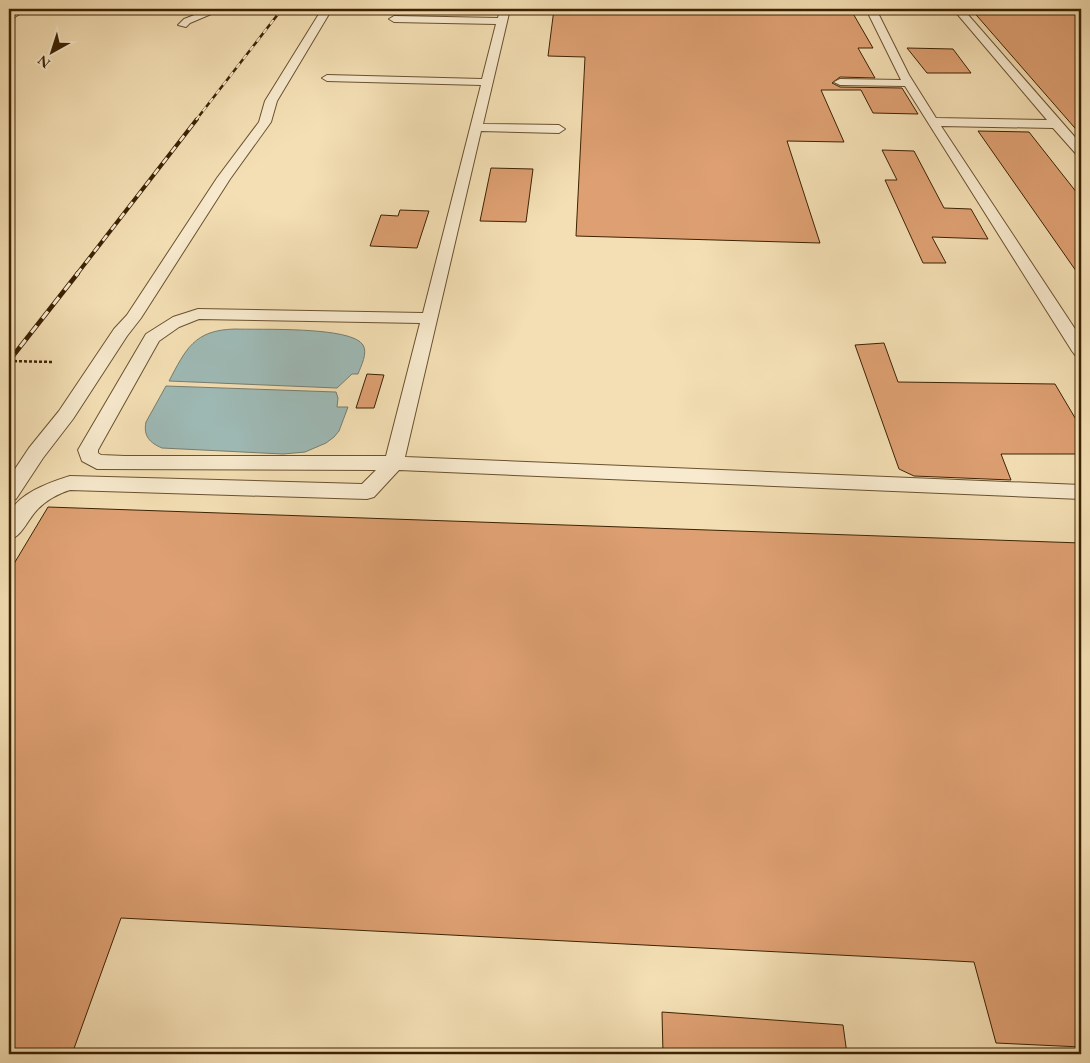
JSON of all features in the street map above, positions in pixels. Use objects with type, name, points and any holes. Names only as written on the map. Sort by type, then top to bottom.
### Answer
[{"type":"street","points":[[9,18],[22,9]]},
{"type":"street","points":[[183,25],[187,21],[218,9]]},
{"type":"street","points":[[9,494],[36,453],[66,416],[224,178],[265,122],[271,101],[308,44],[327,9]]},
{"type":"street","points":[[870,9],[932,122],[1081,351]]},
{"type":"street","points":[[958,9],[1080,148]]},
{"type":"street","points":[[9,532],[33,500],[51,489],[70,483],[367,492],[394,463],[503,15],[394,19]]},
{"type":"street","points":[[328,78],[486,82]]},
{"type":"street","points":[[840,82],[909,83]]},
{"type":"street","points":[[932,122],[1059,124]]},
{"type":"street","points":[[475,127],[559,129]]},
{"type":"street","points":[[143,302],[146,309],[152,312],[429,318]]},
{"type":"street","points":[[198,314],[166,326],[152,338],[88,450],[89,456],[97,462],[394,463],[1081,492]]},
{"type":"path","points":[[9,361],[53,362]]},
{"type":"water","points":[[235,329],[304,330],[342,335],[355,339],[363,345],[365,352],[358,374],[352,374],[337,388],[169,381],[193,343],[210,333]]},
{"type":"water","points":[[166,386],[336,392],[338,398],[337,407],[348,407],[339,431],[334,437],[326,443],[305,452],[283,454],[162,448],[148,438],[145,427]]},
{"type":"building","points":[[554,9],[746,9],[747,12],[797,12],[796,9],[851,10],[873,48],[858,48],[875,78],[840,77],[832,83],[840,87],[902,88],[918,114],[873,113],[861,90],[821,90],[844,142],[787,141],[820,243],[576,236],[585,57],[548,56]]},
{"type":"building","points":[[971,9],[1081,9],[1081,135]]},
{"type":"building","points":[[907,48],[953,49],[971,73],[927,73]]},
{"type":"building","points":[[978,131],[1029,132],[1081,198],[1081,278]]},
{"type":"building","points":[[882,150],[914,151],[944,208],[971,209],[988,239],[932,237],[946,263],[923,263],[885,180],[897,180]]},
{"type":"building","points":[[491,168],[533,169],[526,222],[480,221]]},
{"type":"building","points":[[400,210],[429,211],[417,248],[370,246],[381,215],[398,216]]},
{"type":"building","points":[[884,343],[898,382],[1055,384],[1081,428],[1081,454],[1001,454],[1011,480],[914,476],[899,469],[855,345]]},
{"type":"building","points":[[367,374],[384,375],[374,408],[356,408]]},
{"type":"building","points":[[48,507],[1081,543],[1081,1047],[996,1043],[974,962],[121,918],[72,1054],[9,1054],[9,572]]},
{"type":"building","points":[[662,1012],[843,1025],[847,1054],[663,1054]]},
{"type":"railway","points":[[196,120],[282,9]]},
{"type":"railway","points":[[77,274],[197,119]]},
{"type":"railway","points":[[9,361],[78,273]]}]
